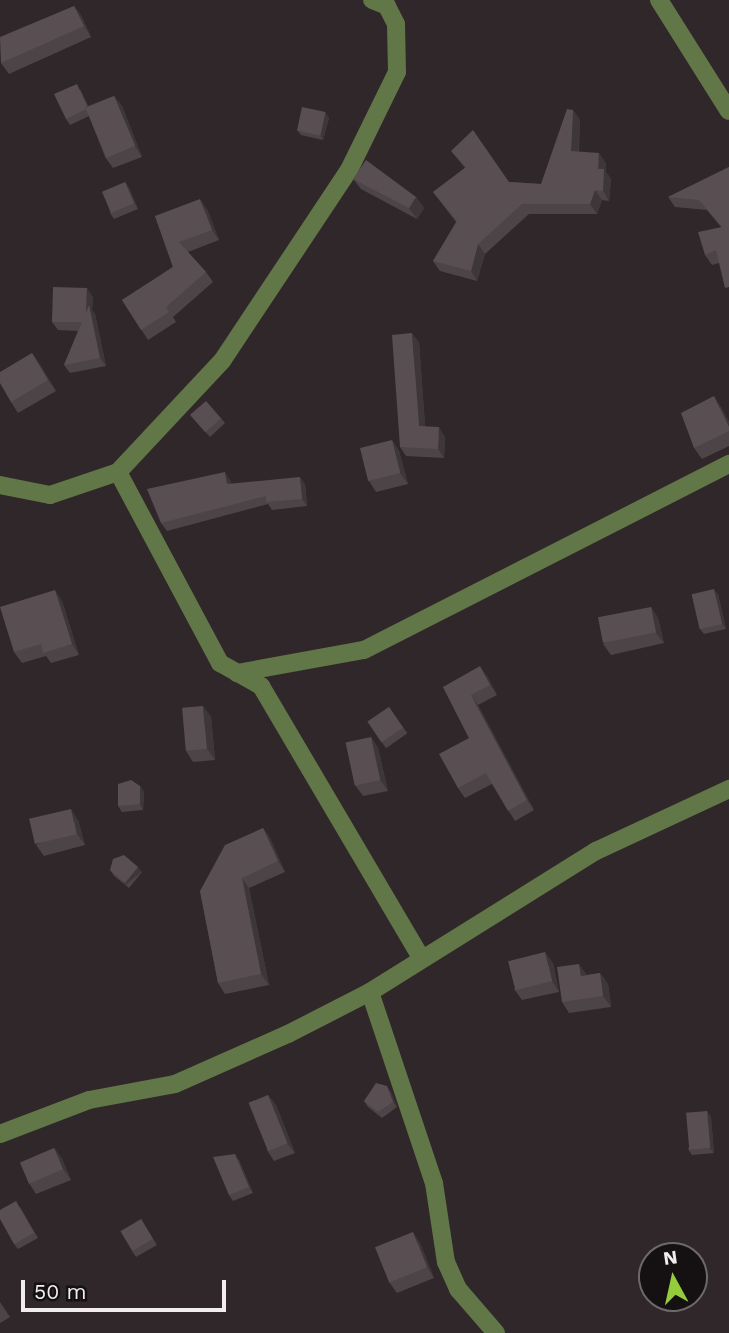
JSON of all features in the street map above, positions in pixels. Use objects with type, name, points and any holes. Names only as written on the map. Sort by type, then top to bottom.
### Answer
[{"type":"street","points":[[0,485],[50,495],[118,472],[222,361],[349,170],[397,72],[396,24],[387,6],[372,0]]},
{"type":"street","points":[[667,3],[729,111]]},
{"type":"street","points":[[235,674],[364,650],[729,464]]},
{"type":"street","points":[[118,472],[181,598],[220,663],[235,674],[261,686],[421,958]]},
{"type":"street","points":[[0,1134],[89,1100],[175,1084],[370,992],[596,851],[729,789]]},
{"type":"street","points":[[370,992],[430,1170],[446,1262],[458,1289],[496,1333]]},
{"type":"building","points":[[74,6],[84,26],[1,63],[0,37]]},
{"type":"building","points":[[77,84],[87,106],[66,119],[54,94]]},
{"type":"building","points":[[114,96],[135,146],[107,158],[85,108]]},
{"type":"building","points":[[302,107],[325,112],[320,135],[297,130]]},
{"type":"building","points":[[567,109],[573,110],[571,151],[599,153],[598,169],[604,169],[603,191],[595,190],[590,204],[522,204],[478,244],[471,271],[433,261],[457,221],[433,192],[466,167],[451,151],[473,130],[509,182],[541,184]]},
{"type":"building","points":[[366,160],[416,197],[409,208],[353,179]]},
{"type":"building","points":[[729,167],[729,287],[725,288],[716,250],[705,255],[698,232],[722,227],[699,200],[668,197]]},
{"type":"building","points":[[125,182],[134,203],[111,213],[102,192]]},
{"type":"building","points":[[200,199],[212,230],[179,242],[206,272],[166,307],[169,312],[141,330],[122,300],[173,267],[155,216]]},
{"type":"building","points":[[53,287],[87,288],[86,313],[89,305],[100,358],[64,365],[82,322],[52,322]]},
{"type":"building","points":[[412,333],[419,426],[439,427],[438,449],[400,447],[392,335]]},
{"type":"building","points":[[32,353],[48,380],[11,402],[0,383],[0,372]]},
{"type":"building","points":[[714,396],[729,431],[694,448],[681,413]]},
{"type":"building","points":[[206,401],[221,418],[205,432],[190,415]]},
{"type":"building","points":[[392,440],[400,473],[368,481],[360,448]]},
{"type":"building","points":[[225,472],[227,484],[300,477],[302,499],[266,502],[266,496],[161,523],[147,489]]},
{"type":"building","points":[[714,589],[722,624],[700,629],[692,594]]},
{"type":"building","points":[[55,590],[72,644],[43,653],[41,644],[14,652],[0,607]]},
{"type":"building","points":[[651,607],[656,633],[603,643],[598,617]]},
{"type":"building","points":[[480,666],[490,685],[471,695],[527,800],[508,811],[486,773],[458,788],[439,754],[469,738],[443,687]]},
{"type":"building","points":[[203,706],[207,749],[186,751],[182,708]]},
{"type":"building","points":[[389,707],[403,728],[381,742],[367,722]]},
{"type":"building","points":[[371,737],[380,780],[355,785],[346,742]]},
{"type":"building","points":[[131,780],[140,786],[140,804],[118,806],[118,784]]},
{"type":"building","points":[[71,809],[77,834],[35,844],[29,819]]},
{"type":"building","points":[[263,828],[278,861],[242,878],[261,974],[218,983],[200,891],[225,845]]},
{"type":"building","points":[[124,855],[138,867],[125,883],[110,870],[113,859]]},
{"type":"building","points":[[545,952],[552,981],[515,990],[508,961]]},
{"type":"building","points":[[579,964],[581,976],[600,973],[603,996],[562,1002],[557,967]]},
{"type":"building","points":[[376,1083],[387,1086],[393,1102],[378,1112],[364,1101]]},
{"type":"building","points":[[268,1095],[287,1143],[268,1151],[249,1103]]},
{"type":"building","points":[[707,1111],[710,1148],[689,1150],[686,1113]]},
{"type":"building","points":[[54,1148],[63,1169],[29,1184],[20,1162]]},
{"type":"building","points":[[235,1154],[249,1187],[229,1195],[213,1157]]},
{"type":"building","points":[[16,1201],[34,1233],[14,1244],[0,1219],[0,1210]]},
{"type":"building","points":[[141,1219],[153,1239],[132,1251],[120,1231]]},
{"type":"building","points":[[413,1232],[427,1267],[389,1283],[375,1247]]}]
